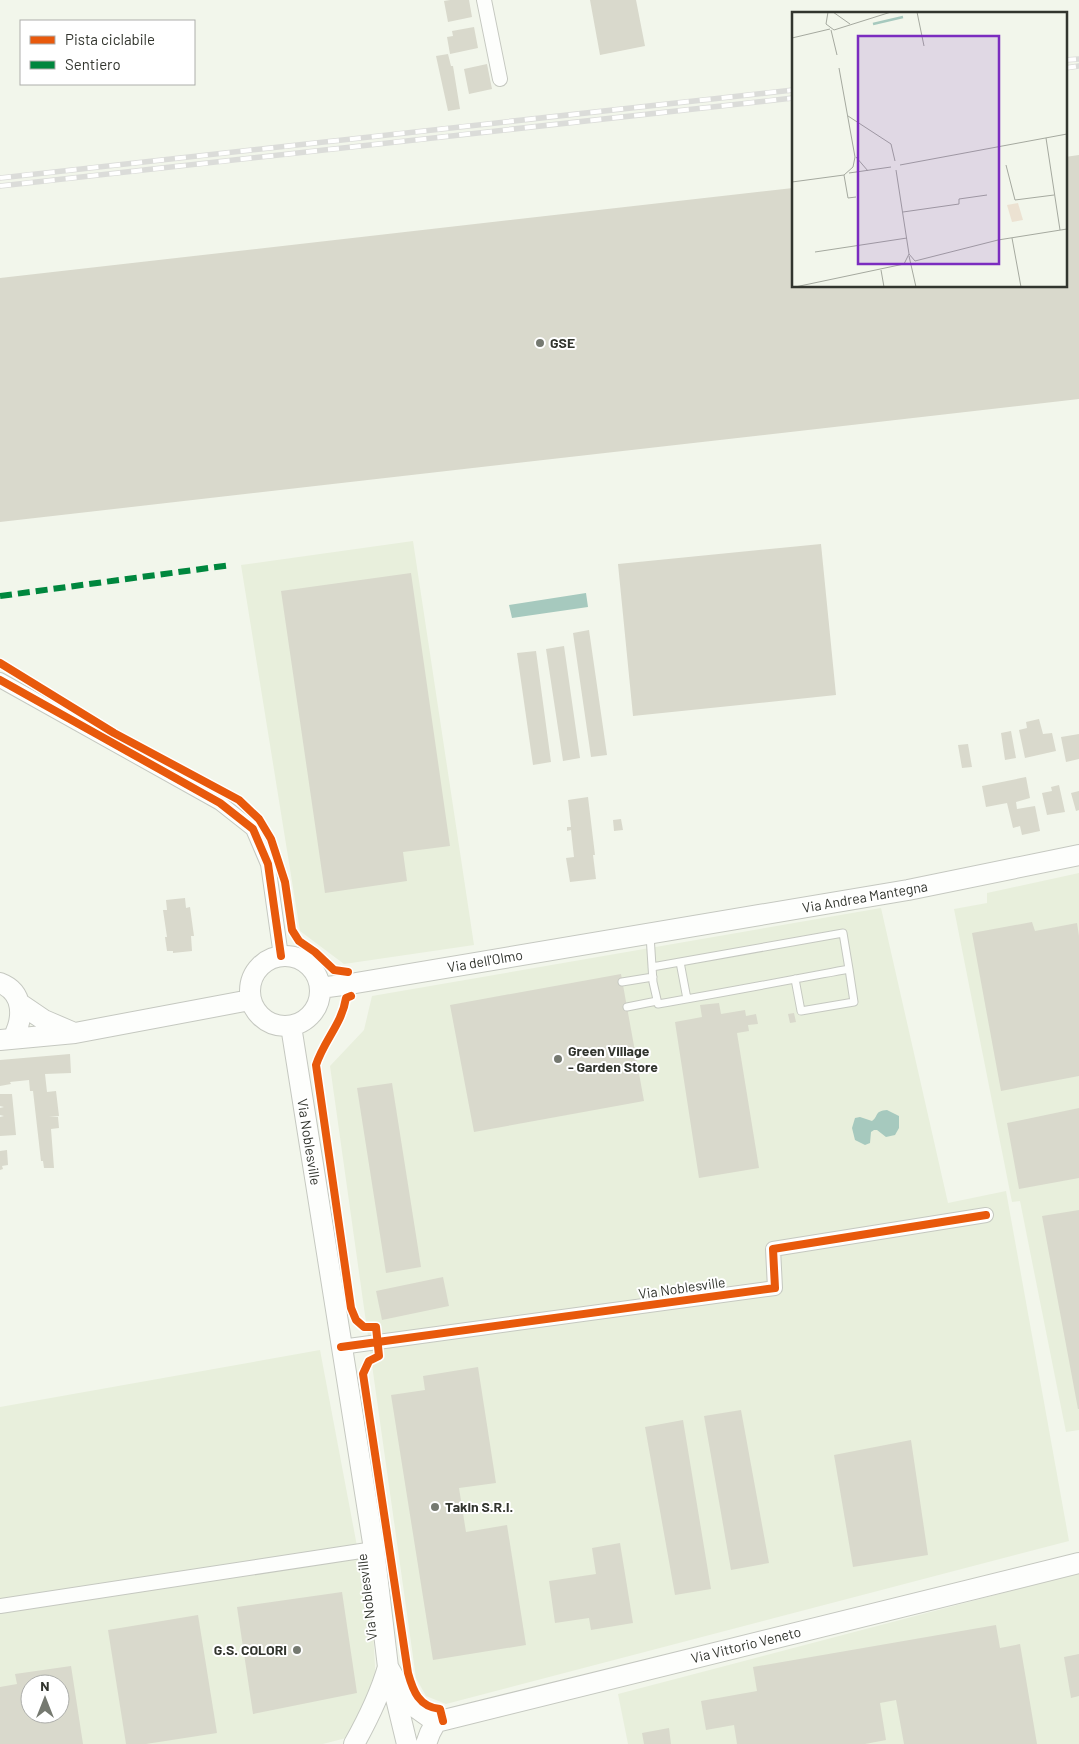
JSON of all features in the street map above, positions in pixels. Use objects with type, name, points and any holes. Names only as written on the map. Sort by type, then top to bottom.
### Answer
[{"type":"main road","name":"Via Andrea Mantegna","points":[[649,933],[908,890],[1079,855]]},
{"type":"main road","name":"Via dell'Olmo","points":[[320,988],[360,983],[649,933]]},
{"type":"main road","points":[[280,956],[294,957],[307,964],[316,974],[320,988],[318,1002],[310,1015],[298,1024],[291,1026],[282,1026],[266,1021],[254,1009],[250,1000],[250,986],[255,971],[266,961],[280,956]]},
{"type":"main road","points":[[0,970],[11,992],[20,1023],[7,1039]]},
{"type":"main road","points":[[11,992],[44,1020],[75,1033]]},
{"type":"main road","points":[[7,1039],[75,1033],[250,1000]]},
{"type":"main road","name":"Via Noblesville","points":[[291,1026],[374,1549],[388,1667],[408,1702],[436,1722]]},
{"type":"main road","name":"Via Vittorio Veneto","points":[[436,1722],[1079,1563]]},
{"type":"main road","points":[[388,1667],[407,1744]]},
{"type":"main road","name":"Via Noblesville","points":[[354,1744],[380,1693],[388,1667]]},
{"type":"main road","points":[[426,1744],[436,1722]]},
{"type":"street","points":[[484,0],[500,79]]},
{"type":"street","points":[[0,680],[220,803],[253,829],[268,864],[280,956]]},
{"type":"street","name":"Via Noblesville","points":[[341,1347],[775,1288],[773,1250],[986,1215]]},
{"type":"street","name":"Via Noblesville","points":[[0,1606],[374,1549]]},
{"type":"lane","points":[[649,933],[657,1001]]},
{"type":"lane","points":[[652,967],[843,933],[854,1002],[801,1011],[795,979]]},
{"type":"lane","points":[[680,962],[687,999]]},
{"type":"lane","points":[[627,1006],[657,1001],[658,1004],[849,969]]},
{"type":"lane","points":[[622,982],[653,977]]},
{"type":"shaded area","points":[[413,541],[474,945],[344,964],[300,931],[241,565]]},
{"type":"shaded area","points":[[1079,873],[1079,1430],[1066,1432],[1020,1201],[1012,1202],[954,909],[987,903],[987,893]]},
{"type":"shaded area","points":[[881,908],[948,1203],[1006,1191],[1069,1541],[446,1704],[426,1696],[416,1678],[330,1066],[364,1030],[372,996]]},
{"type":"shaded area","points":[[320,1350],[373,1631],[376,1684],[346,1738],[323,1744],[0,1744],[0,1407]]},
{"type":"shaded area","points":[[1079,1573],[1079,1744],[628,1744],[618,1694]]},
{"type":"water","points":[[586,593],[588,607],[512,618],[509,605]]},
{"type":"water","points":[[887,1110],[899,1116],[899,1128],[895,1135],[886,1137],[877,1130],[874,1130],[871,1132],[870,1143],[865,1145],[855,1140],[852,1128],[855,1118],[860,1117],[872,1121],[878,1113]]},
{"type":"building","points":[[469,0],[472,17],[448,22],[444,1]]},
{"type":"building","points":[[590,0],[636,0],[645,46],[600,55]]},
{"type":"building","points":[[474,27],[478,48],[450,54],[447,37],[453,36],[452,31]]},
{"type":"building","points":[[448,54],[451,66],[453,66],[460,109],[448,111],[436,56]]},
{"type":"building","points":[[487,64],[492,89],[469,94],[464,69]]},
{"type":"building","name":"GSE","points":[[1079,155],[1079,399],[0,522],[0,278],[792,188],[792,288],[1066,288],[1066,157]]},
{"type":"building","points":[[821,544],[836,695],[633,716],[618,564]]},
{"type":"building","points":[[411,573],[450,846],[403,852],[407,881],[325,893],[281,591]]},
{"type":"building","points":[[589,630],[607,755],[591,757],[573,633]]},
{"type":"building","points":[[564,646],[580,758],[563,761],[546,649]]},
{"type":"building","points":[[536,651],[551,762],[533,765],[517,653]]},
{"type":"building","points":[[1039,719],[1043,734],[1052,733],[1056,751],[1025,758],[1019,730],[1027,728],[1026,722]]},
{"type":"building","points":[[1011,731],[1016,758],[1005,760],[1001,733]]},
{"type":"building","points":[[1079,734],[1079,759],[1066,762],[1061,737]]},
{"type":"building","points":[[968,744],[972,767],[962,768],[958,745]]},
{"type":"building","points":[[1026,777],[1030,798],[1016,802],[1017,809],[1035,806],[1040,831],[1022,835],[1020,826],[1013,828],[1007,803],[986,807],[982,786]]},
{"type":"building","points":[[1059,785],[1065,812],[1047,815],[1042,793],[1052,791],[1051,787]]},
{"type":"building","points":[[1079,791],[1079,810],[1076,811],[1071,793]]},
{"type":"building","points":[[588,797],[596,879],[570,882],[566,858],[574,857],[571,830],[567,831],[567,827],[571,827],[568,800]]},
{"type":"building","points":[[621,819],[623,830],[614,831],[613,820]]},
{"type":"building","points":[[185,898],[186,908],[190,907],[194,936],[191,936],[192,951],[173,953],[173,951],[167,951],[163,910],[167,910],[166,900]]},
{"type":"building","points":[[1032,922],[1035,931],[1077,923],[1079,936],[1079,1076],[1001,1091],[972,933]]},
{"type":"building","points":[[621,974],[644,1101],[474,1132],[450,1005]]},
{"type":"building","points":[[719,1003],[721,1014],[745,1010],[746,1016],[756,1014],[758,1024],[748,1025],[749,1031],[737,1033],[759,1168],[699,1178],[675,1022],[702,1017],[700,1005]]},
{"type":"building","points":[[794,1013],[796,1022],[790,1023],[788,1014]]},
{"type":"building","points":[[70,1054],[71,1073],[45,1074],[47,1092],[56,1091],[59,1116],[49,1117],[58,1117],[59,1128],[51,1129],[54,1168],[44,1168],[43,1161],[41,1161],[33,1091],[30,1091],[29,1080],[10,1082],[11,1084],[0,1086],[0,1060]]},
{"type":"building","points":[[392,1083],[421,1267],[386,1273],[357,1088]]},
{"type":"building","points":[[0,1094],[12,1094],[16,1135],[0,1136],[0,1117],[4,1116],[0,1115],[0,1108],[4,1107],[0,1106]]},
{"type":"building","points":[[1079,1108],[1079,1178],[1019,1189],[1007,1123]]},
{"type":"building","points":[[7,1150],[8,1165],[2,1166],[3,1169],[0,1170],[0,1151]]},
{"type":"building","points":[[1079,1210],[1079,1409],[1078,1409],[1042,1216]]},
{"type":"building","points":[[443,1277],[449,1306],[382,1320],[376,1291]]},
{"type":"building","name":"Takin S.R.l.","points":[[478,1367],[496,1483],[459,1488],[466,1532],[507,1525],[526,1645],[433,1660],[391,1395],[425,1390],[423,1376]]},
{"type":"building","points":[[741,1410],[769,1563],[731,1570],[704,1416]]},
{"type":"building","points":[[683,1420],[711,1589],[675,1595],[645,1427]]},
{"type":"building","points":[[911,1440],[928,1555],[853,1567],[834,1455]]},
{"type":"building","points":[[620,1543],[633,1623],[591,1630],[589,1618],[555,1623],[549,1581],[596,1574],[592,1548]]},
{"type":"building","name":"G.S. COLORI","points":[[342,1592],[357,1693],[253,1714],[237,1607]]},
{"type":"building","points":[[198,1615],[217,1733],[146,1744],[126,1744],[108,1630]]},
{"type":"building","points":[[996,1625],[1000,1648],[1020,1644],[1037,1744],[904,1744],[896,1700],[880,1703],[886,1740],[865,1744],[737,1744],[734,1725],[706,1730],[701,1701],[757,1691],[753,1667]]},
{"type":"building","points":[[1079,1654],[1079,1696],[1071,1698],[1064,1657]]},
{"type":"building","points":[[71,1666],[83,1744],[0,1744],[0,1687],[17,1684],[15,1674]]},
{"type":"building","points":[[669,1728],[671,1744],[644,1744],[642,1733]]},
{"type":"railway","points":[[1066,60],[1079,59]]},
{"type":"railway","points":[[1066,68],[1079,66]]},
{"type":"railway","points":[[0,178],[792,90]]},
{"type":"railway","points":[[0,186],[792,98]]},
{"type":"marked path","points":[[0,596],[231,565]]},
{"type":"cycle path","points":[[0,663],[114,733],[239,800],[259,819],[271,839],[285,882],[292,930],[299,941],[315,952],[334,970],[348,972]]},
{"type":"cycle path","points":[[0,680],[220,803],[253,829],[268,864],[281,956]]},
{"type":"cycle path","points":[[351,996],[346,998],[341,1016],[316,1065],[351,1308],[356,1320],[364,1327],[376,1327],[379,1356],[369,1361],[363,1374],[408,1673],[418,1697],[427,1705],[440,1709],[443,1721]]},
{"type":"cycle path","points":[[341,1347],[775,1288],[773,1249],[986,1215]]},
{"type":"place","name":"GSE","points":[[540,343]]},
{"type":"place","name":"Green Village - Garden Store","points":[[558,1059]]},
{"type":"place","name":"Takin S.R.l.","points":[[435,1507]]},
{"type":"place","name":"G.S. COLORI","points":[[297,1650]]}]
